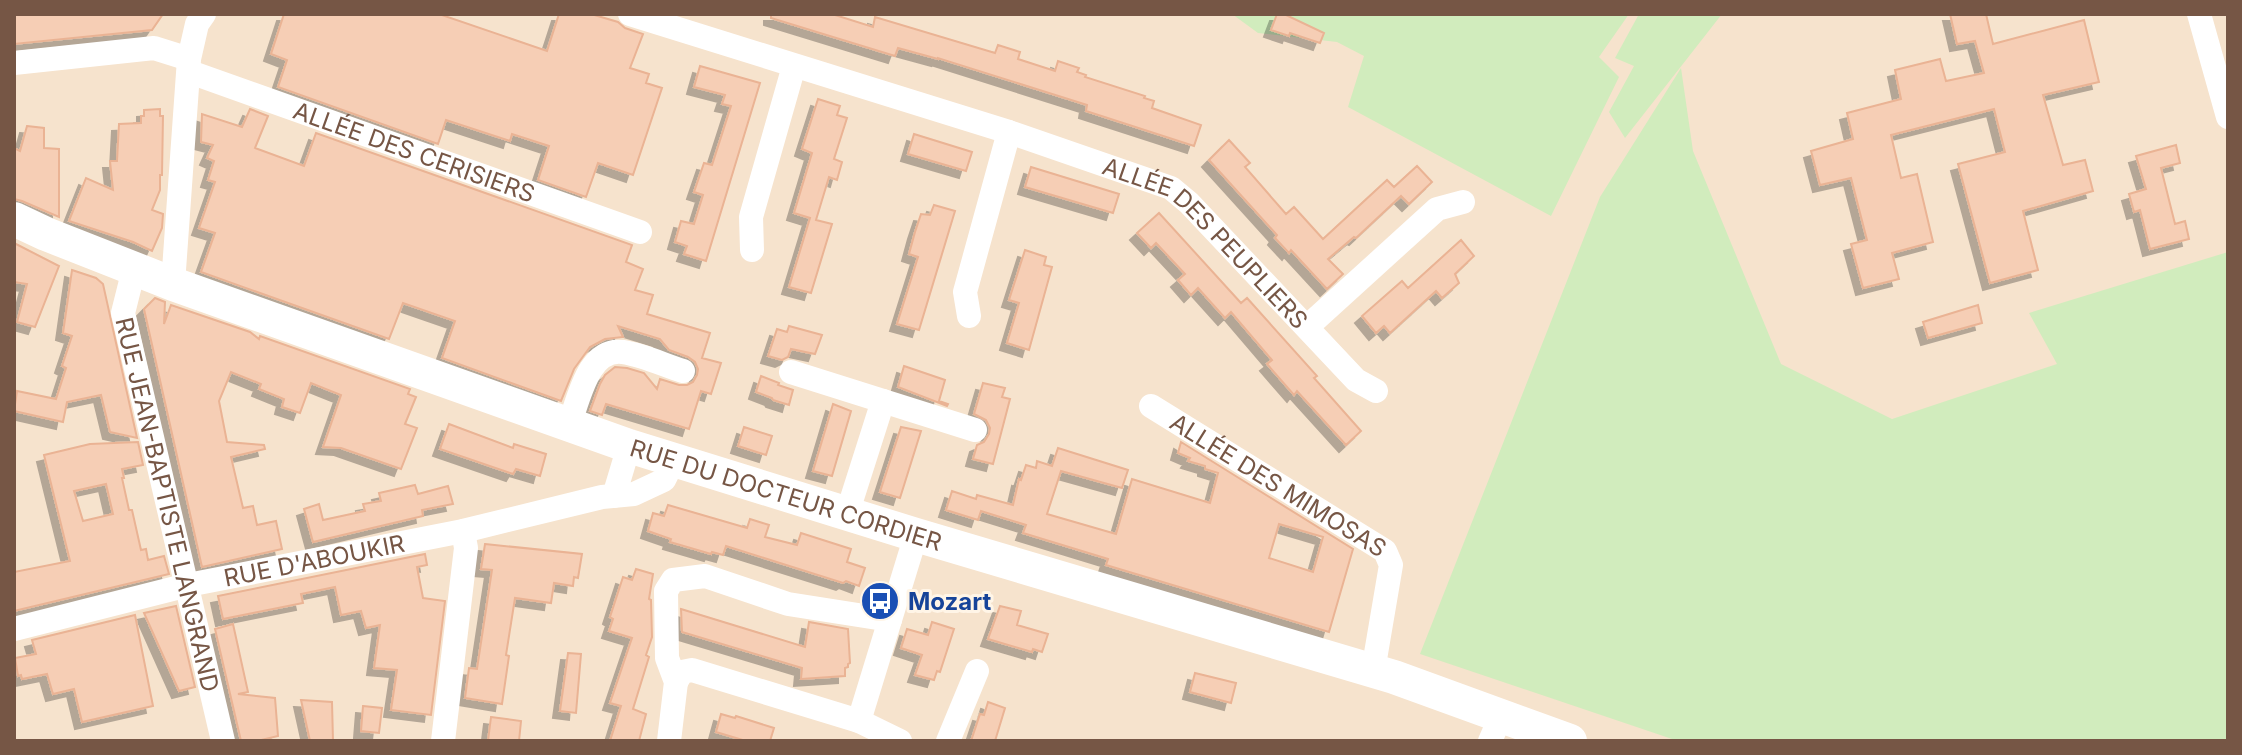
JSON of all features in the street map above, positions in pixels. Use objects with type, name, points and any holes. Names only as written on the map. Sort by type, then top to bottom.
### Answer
[{"type":"street","points":[[173,284],[190,65],[197,24],[204,14]]},
{"type":"street","name":"ALLÉE DES PEUPLIERS","points":[[630,14],[675,21],[794,66],[1009,132],[1171,188],[1189,203],[1356,380],[1376,391]]},
{"type":"street","points":[[2199,14],[2228,117]]},
{"type":"street","name":"ALLÉE DES CERISIERS","points":[[14,63],[154,48],[190,65],[640,232]]},
{"type":"street","points":[[752,250],[751,217],[794,66]]},
{"type":"street","points":[[969,316],[965,292],[1009,132]]},
{"type":"street","points":[[1307,327],[1437,209],[1463,202]]},
{"type":"street","name":"RUE DU DOCTEUR CORDIER","points":[[14,219],[173,284],[629,446],[1373,671],[1495,728],[1570,741]]},
{"type":"street","name":"RUE JEAN-BAPTISTE LANGRAND","points":[[134,269],[123,313],[223,741]]},
{"type":"street","points":[[569,425],[590,369],[603,355],[621,352],[683,371]]},
{"type":"street","points":[[791,372],[975,430]]},
{"type":"street","points":[[847,514],[883,401]]},
{"type":"street","name":"ALLÉE DES MIMOSAS","points":[[1151,406],[1385,551],[1391,565],[1373,671]]},
{"type":"street","points":[[614,496],[629,446]]},
{"type":"street","name":"RUE D'ABOUKIR","points":[[14,629],[188,585],[634,494],[664,480],[674,460]]},
{"type":"street","points":[[443,741],[466,548],[463,531]]},
{"type":"street","points":[[859,721],[916,535]]},
{"type":"street","points":[[676,682],[667,658],[666,642],[666,591],[673,580],[705,576],[788,604],[890,620]]},
{"type":"street","points":[[669,741],[676,682],[682,672],[692,670],[859,721],[900,741]]},
{"type":"street","points":[[948,741],[977,671]]},
{"type":"shaded area","points":[[14,14],[2228,14],[2228,741],[14,741]]},
{"type":"green space","points":[[1232,14],[1629,14],[1599,57],[1619,77],[1551,216],[1348,107],[1364,56],[1337,42],[1258,33]]},
{"type":"green space","points":[[1639,14],[1722,14],[1625,138],[1609,112],[1634,66],[1615,58]]},
{"type":"green space","points":[[1681,68],[1693,151],[1781,364],[1892,419],[2057,364],[2029,313],[2228,252],[2228,741],[1678,741],[1420,654],[1600,197]]},
{"type":"building","points":[[14,14],[163,14],[152,30],[14,44]]},
{"type":"building","points":[[284,14],[439,14],[547,51],[559,14],[591,14],[643,34],[630,68],[649,74],[646,83],[662,88],[633,175],[598,163],[586,197],[538,180],[549,146],[512,134],[510,141],[446,120],[438,144],[278,87],[287,60],[271,54]]},
{"type":"building","points":[[771,14],[832,14],[873,27],[875,17],[995,53],[998,45],[1020,52],[1018,59],[1055,71],[1058,61],[1079,68],[1077,72],[1085,77],[1145,96],[1154,101],[1152,108],[1201,125],[1194,146],[1086,111],[1087,105],[938,58],[898,48],[895,56],[771,18]]},
{"type":"building","points":[[1277,14],[1284,14],[1324,33],[1320,43],[1271,30]]},
{"type":"building","points":[[1950,14],[1986,14],[1993,44],[2084,20],[2099,82],[2043,95],[2063,165],[2085,160],[2093,191],[2023,211],[2038,270],[1990,283],[1958,164],[2005,152],[1994,109],[1891,135],[1901,178],[1917,174],[1933,242],[1892,253],[1899,279],[1863,288],[1851,244],[1867,240],[1851,178],[1820,185],[1811,151],[1853,139],[1847,113],[1901,99],[1895,70],[1940,59],[1946,81],[1984,73],[1975,41],[1957,44]]},
{"type":"building","points":[[700,66],[760,83],[706,261],[684,254],[687,246],[675,242],[681,221],[694,224],[703,195],[694,192],[704,163],[712,165],[731,106],[722,104],[725,95],[694,87]]},
{"type":"building","points":[[818,99],[840,106],[837,115],[847,118],[834,159],[842,162],[837,180],[829,177],[816,220],[832,224],[811,293],[789,287],[810,218],[794,213],[812,153],[802,149]]},
{"type":"building","points":[[160,109],[160,116],[163,116],[162,175],[152,210],[163,214],[162,228],[152,251],[69,221],[86,178],[113,190],[110,161],[117,161],[119,124],[141,123],[144,110]]},
{"type":"building","points":[[250,109],[268,116],[255,148],[304,166],[316,133],[632,245],[626,262],[643,269],[635,290],[653,295],[647,314],[710,333],[702,358],[721,363],[711,394],[701,391],[689,429],[606,404],[602,415],[590,411],[605,375],[615,367],[644,373],[657,389],[660,379],[679,385],[693,382],[698,369],[695,362],[669,350],[660,339],[618,326],[623,337],[605,339],[590,347],[574,369],[561,401],[442,358],[455,321],[403,303],[389,339],[201,272],[215,233],[199,228],[215,182],[208,180],[214,161],[207,158],[213,145],[201,142],[202,114],[242,127]]},
{"type":"building","points":[[27,126],[44,128],[44,148],[59,149],[59,217],[14,199],[14,148],[20,151]]},
{"type":"building","points":[[914,134],[972,152],[966,171],[908,154]]},
{"type":"building","points":[[1229,140],[1250,163],[1245,167],[1286,214],[1294,207],[1323,239],[1387,180],[1394,187],[1417,166],[1432,182],[1409,204],[1401,196],[1328,259],[1343,274],[1327,289],[1291,250],[1289,253],[1275,238],[1277,235],[1209,160]]},
{"type":"building","points":[[2176,145],[2180,163],[2161,168],[2175,224],[2185,221],[2189,239],[2150,249],[2140,210],[2134,212],[2129,194],[2146,189],[2136,156]]},
{"type":"building","points":[[1031,167],[1119,194],[1113,213],[1025,187]]},
{"type":"building","points":[[934,205],[955,211],[919,330],[897,324],[918,257],[909,254],[915,232],[921,214],[930,215]]},
{"type":"building","points":[[1159,213],[1241,303],[1247,298],[1317,376],[1314,378],[1361,431],[1346,445],[1297,391],[1294,395],[1267,364],[1272,360],[1231,312],[1225,318],[1198,288],[1191,295],[1178,280],[1185,274],[1156,243],[1151,248],[1137,233]]},
{"type":"building","points":[[1461,240],[1474,256],[1455,274],[1459,283],[1442,298],[1436,291],[1390,333],[1384,326],[1376,333],[1362,316],[1402,281],[1408,288]]},
{"type":"building","points":[[14,243],[59,266],[35,327],[17,322],[27,284],[14,282]]},
{"type":"building","points":[[1025,250],[1046,257],[1044,265],[1052,267],[1029,350],[1007,343],[1019,303],[1009,300]]},
{"type":"building","points":[[72,270],[96,278],[103,284],[137,438],[110,432],[101,395],[67,402],[63,422],[14,411],[17,391],[56,399],[72,336],[63,333]]},
{"type":"building","points":[[155,298],[165,302],[164,324],[171,305],[250,332],[259,339],[260,336],[410,389],[408,394],[416,397],[405,424],[417,428],[401,469],[341,448],[323,447],[341,395],[311,383],[300,413],[282,407],[284,399],[259,389],[261,384],[231,372],[219,401],[227,442],[264,445],[265,449],[231,457],[243,508],[253,506],[257,525],[276,521],[282,549],[202,567],[144,309]]},
{"type":"building","points":[[1978,305],[1982,323],[1928,338],[1923,322]]},
{"type":"building","points":[[789,326],[822,335],[815,354],[791,349],[788,357],[782,360],[768,356],[777,329],[787,332]]},
{"type":"building","points":[[904,366],[945,380],[939,401],[947,406],[898,387]]},
{"type":"building","points":[[761,376],[793,390],[789,405],[756,392]]},
{"type":"building","points":[[983,383],[1005,388],[1002,397],[1010,399],[993,464],[973,459],[977,445],[984,442],[990,428],[986,420],[974,414]]},
{"type":"building","points":[[833,404],[851,411],[832,476],[813,471]]},
{"type":"building","points":[[449,424],[513,448],[514,444],[546,454],[540,476],[516,469],[513,474],[440,449]]},
{"type":"building","points":[[744,427],[772,436],[766,455],[738,446]]},
{"type":"building","points":[[901,427],[921,431],[900,498],[880,492]]},
{"type":"building","points":[[138,442],[143,465],[122,469],[129,510],[132,510],[141,550],[146,549],[148,560],[164,556],[169,574],[14,611],[14,572],[70,561],[44,455],[90,444]],"holes":[[[106,484],[113,514],[83,521],[74,491]]]},
{"type":"building","points":[[1181,442],[1353,549],[1329,632],[1106,565],[1108,559],[1023,533],[1026,525],[981,511],[978,520],[946,510],[952,491],[976,499],[977,495],[1013,505],[1026,465],[1036,468],[1037,461],[1052,466],[1058,448],[1128,470],[1122,488],[1061,471],[1047,514],[1116,534],[1132,479],[1210,503],[1218,473],[1188,461],[1190,458],[1178,453]],"holes":[[[1279,524],[1323,537],[1313,572],[1269,558]]]},
{"type":"building","points":[[415,485],[418,494],[448,486],[453,504],[422,510],[423,516],[313,542],[304,509],[319,504],[323,520],[365,511],[363,504],[381,501],[379,493]]},
{"type":"building","points":[[668,505],[747,528],[750,519],[769,525],[765,537],[797,545],[801,533],[851,549],[847,562],[865,568],[859,586],[726,546],[723,555],[670,542],[671,539],[648,531],[653,513],[664,516]]},
{"type":"building","points":[[485,544],[582,554],[578,578],[574,577],[573,586],[554,583],[551,603],[515,598],[502,704],[465,698],[469,668],[477,669],[492,570],[481,569]]},
{"type":"building","points":[[425,554],[427,565],[417,567],[423,598],[445,601],[431,715],[391,710],[397,670],[374,668],[380,625],[366,628],[361,611],[341,615],[335,587],[301,594],[303,603],[223,619],[218,596]]},
{"type":"building","points":[[636,569],[653,574],[649,599],[652,637],[633,709],[646,714],[639,741],[610,741],[621,706],[610,703],[632,638],[609,631],[613,619],[610,617],[623,577],[632,580]]},
{"type":"building","points":[[176,606],[195,687],[179,691],[144,613]]},
{"type":"building","points":[[1000,606],[1021,611],[1017,625],[1048,634],[1042,652],[988,639]]},
{"type":"building","points":[[681,609],[805,647],[809,622],[848,629],[850,663],[845,668],[845,676],[801,679],[802,668],[682,632]]},
{"type":"building","points":[[135,615],[153,706],[82,722],[74,689],[53,694],[47,674],[22,679],[21,675],[18,676],[15,658],[36,654],[32,640]]},
{"type":"building","points":[[932,622],[954,629],[940,672],[937,671],[934,680],[915,675],[922,655],[901,648],[907,629],[928,635]]},
{"type":"building","points":[[233,624],[248,692],[238,694],[275,698],[278,736],[241,741],[215,629]]},
{"type":"building","points":[[568,653],[581,654],[576,713],[560,711]]},
{"type":"building","points":[[1195,673],[1236,683],[1231,703],[1190,692]]},
{"type":"building","points":[[301,700],[332,702],[333,741],[310,741]]},
{"type":"building","points":[[988,702],[1005,708],[995,741],[971,741],[980,714],[984,715]]},
{"type":"building","points":[[363,706],[382,708],[379,733],[361,731]]},
{"type":"building","points":[[721,714],[774,728],[770,741],[746,741],[716,732]]},
{"type":"building","points":[[491,717],[521,721],[519,741],[488,741]]},
{"type":"place","name":"Mozart","points":[[880,601]]}]
